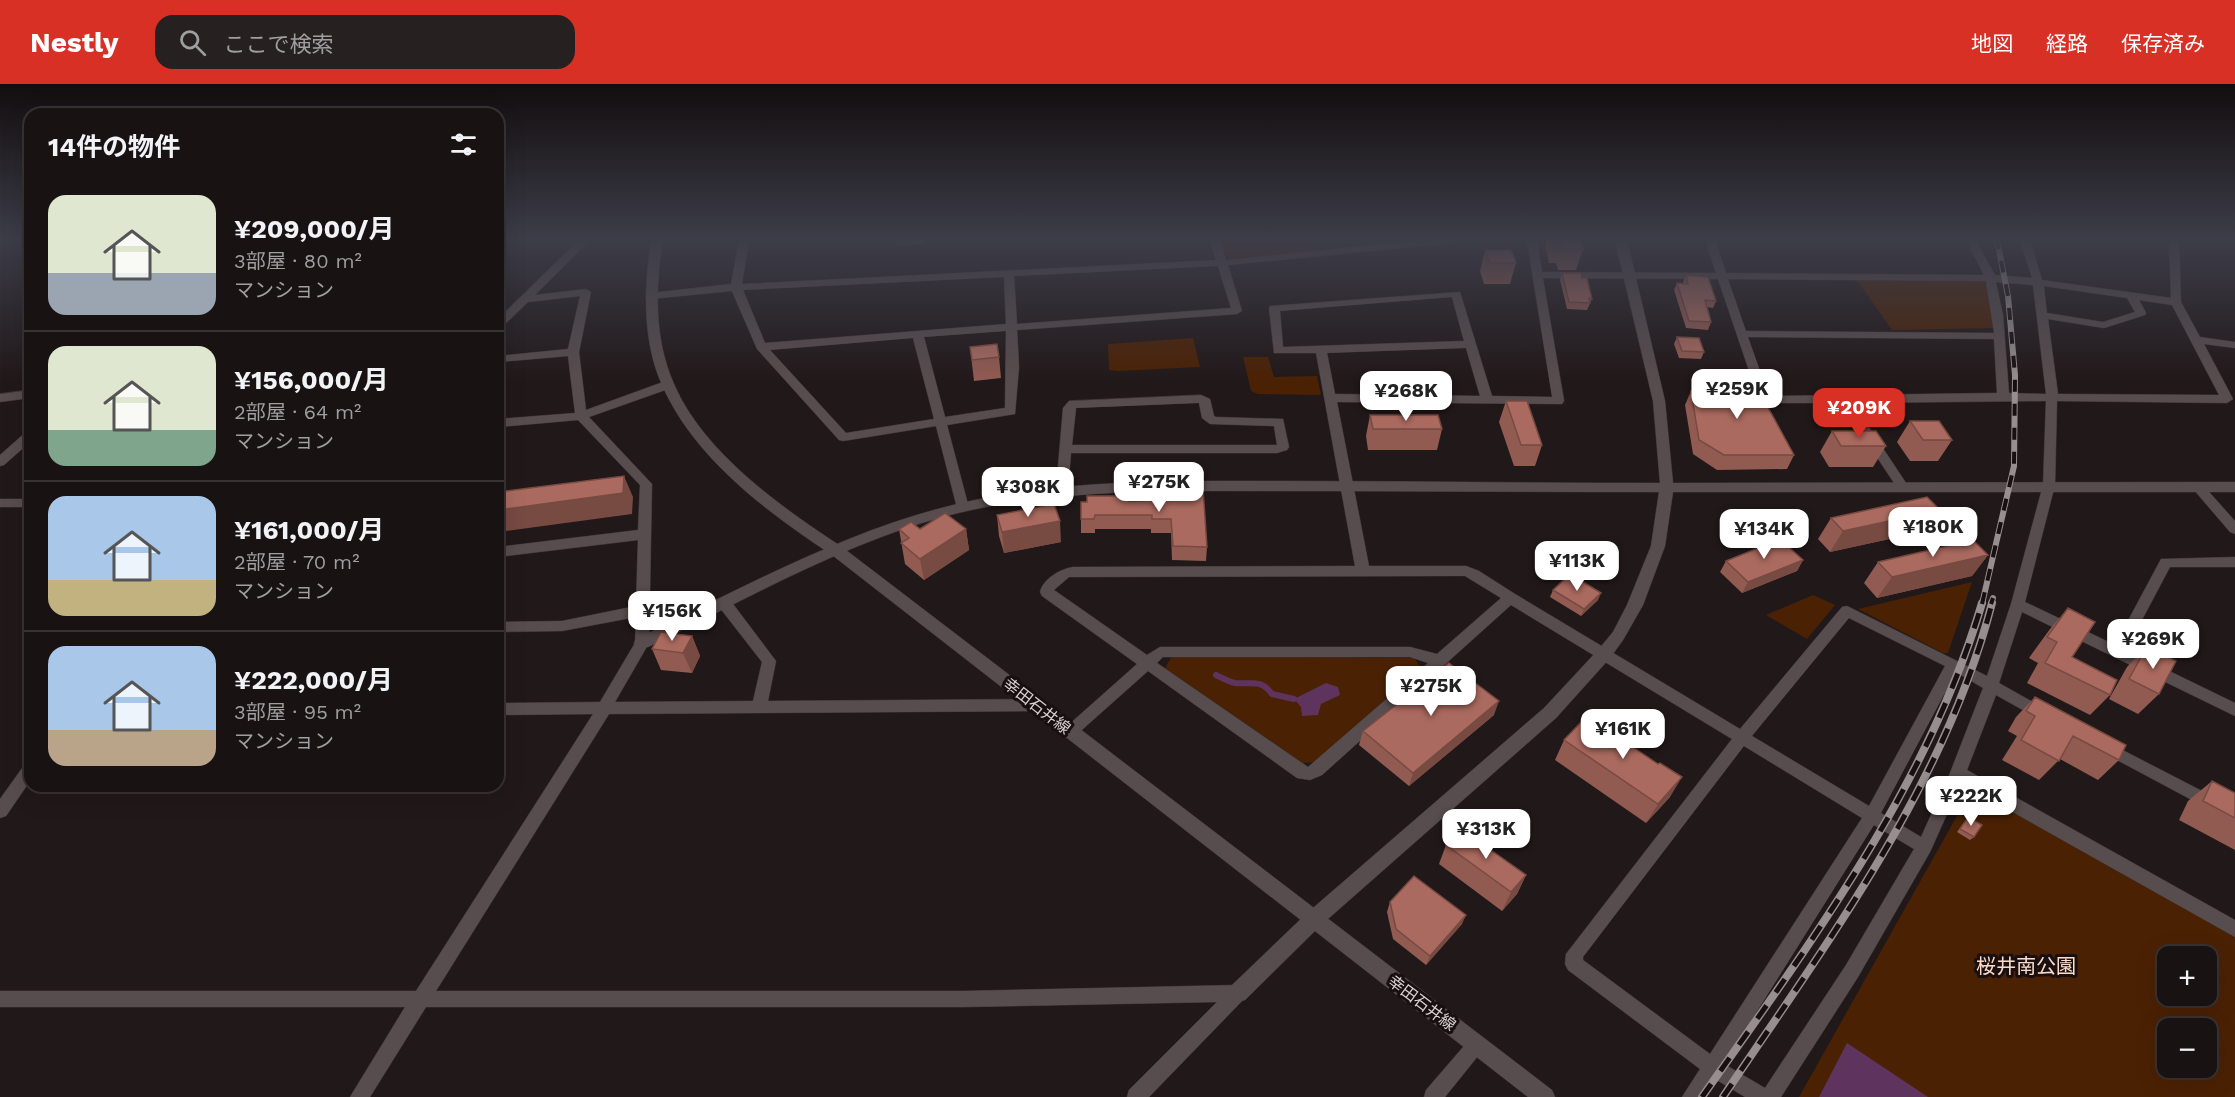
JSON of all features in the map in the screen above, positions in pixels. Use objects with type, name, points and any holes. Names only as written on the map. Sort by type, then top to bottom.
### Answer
[{"type":"street","points":[[504,319],[537,287]]},
{"type":"street","name":"幸田石井線","points":[[651,287],[652,327],[667,385],[687,419],[748,484],[799,526],[837,551],[1545,1097]]},
{"type":"street","points":[[650,296],[733,287]]},
{"type":"street","points":[[736,287],[761,347],[843,437],[1011,411],[1013,368],[1009,287]]},
{"type":"street","points":[[761,347],[1236,311],[1229,287]]},
{"type":"street","points":[[1331,398],[1558,401],[1540,287]]},
{"type":"street","points":[[1136,1097],[1313,920],[1550,713],[1604,654],[1629,615],[1658,546],[1667,488],[1659,401],[1632,287]]},
{"type":"street","points":[[1726,287],[1764,400],[2003,397],[2227,399],[2176,302],[2176,287]]},
{"type":"street","points":[[1993,287],[2003,397]]},
{"type":"street","points":[[1770,1097],[1852,970],[1924,847],[1959,773],[1991,687],[2018,604],[2049,485],[2051,398],[2039,287]]},
{"type":"street","points":[[2073,287],[2176,302]]},
{"type":"street","points":[[359,1097],[604,709],[642,644],[646,534],[640,484],[581,416],[573,351],[586,292],[525,299]]},
{"type":"street","points":[[1471,344],[1278,351],[1274,308],[1456,294],[1471,344],[1487,400]]},
{"type":"street","points":[[2042,315],[2104,325],[2141,313],[2131,296]]},
{"type":"street","points":[[918,334],[939,423],[963,508]]},
{"type":"street","points":[[1741,334],[1999,336]]},
{"type":"street","points":[[2196,340],[2235,345]]},
{"type":"street","points":[[504,358],[573,351]]},
{"type":"street","points":[[1321,351],[1364,571]]},
{"type":"street","points":[[504,422],[581,416],[667,385]]},
{"type":"street","points":[[0,398],[24,395]]},
{"type":"street","points":[[1062,490],[1065,449],[1069,408],[1074,404],[1202,399],[1206,402],[1208,418],[1214,421],[1280,422],[1283,447],[1277,449],[1065,449]]},
{"type":"street","points":[[1845,400],[1902,486]]},
{"type":"street","points":[[0,462],[24,440]]},
{"type":"street","points":[[642,644],[837,551],[904,524],[994,500],[1062,490],[1346,485],[1667,488],[2049,485],[2235,487]]},
{"type":"street","points":[[2198,487],[2235,529]]},
{"type":"street","points":[[0,503],[24,503]]},
{"type":"street","points":[[504,551],[646,534]]},
{"type":"street","points":[[2118,652],[2166,562],[2235,562]]},
{"type":"street","points":[[1510,598],[1310,774],[1302,773],[1047,592],[1047,588],[1065,573],[1072,572],[1466,571],[1924,847]]},
{"type":"street","points":[[725,604],[769,661],[759,708]]},
{"type":"street","points":[[2018,604],[2235,710]]},
{"type":"street","points":[[504,627],[562,626],[643,610]]},
{"type":"street","points":[[1761,1097],[1712,1067],[1574,964],[1575,954],[1742,737],[1847,611],[1953,664],[2054,720]]},
{"type":"street","points":[[1070,732],[1160,652],[1410,652],[1438,661]]},
{"type":"street","points":[[1691,1097],[1872,815],[1953,664]]},
{"type":"street","points":[[504,709],[1036,705]]},
{"type":"street","points":[[2096,742],[2235,816]]},
{"type":"street","points":[[1959,773],[2235,930]]},
{"type":"street","points":[[0,811],[24,777]]},
{"type":"street","points":[[0,999],[951,999],[1238,993]]},
{"type":"street","points":[[1433,1097],[1476,1045]]},
{"type":"green space","points":[[1862,287],[1988,287],[1996,328],[1892,330]]},
{"type":"green space","points":[[1193,338],[1200,367],[1109,370],[1108,344]]},
{"type":"green space","points":[[1243,357],[1268,357],[1274,377],[1317,376],[1321,395],[1258,394],[1251,391]]},
{"type":"green space","points":[[1972,582],[1948,653],[1943,653],[1858,609]]},
{"type":"green space","points":[[1813,595],[1835,605],[1807,639],[1766,615]]},
{"type":"green space","points":[[1172,656],[1415,658],[1420,668],[1317,762],[1303,763],[1165,668]]},
{"type":"green space","name":"桜井南公園","points":[[1971,791],[1982,791],[2235,935],[2235,1097],[1799,1097]]},
{"type":"shaded area","points":[[1326,683],[1338,687],[1340,695],[1321,704],[1318,715],[1302,716],[1301,707],[1294,699]]},
{"type":"shaded area","points":[[1847,1043],[1928,1097],[1819,1097]]},
{"type":"building","points":[[1565,287],[1589,287],[1592,299],[1589,298],[1590,303],[1569,302]]},
{"type":"building","points":[[1678,287],[1711,287],[1716,301],[1705,300],[1711,322],[1689,321]]},
{"type":"building","points":[[1677,337],[1699,338],[1704,352],[1682,351]]},
{"type":"building","points":[[997,344],[999,357],[972,360],[970,347]]},
{"type":"building","points":[[1740,373],[1750,391],[1759,391],[1794,455],[1724,455],[1699,440],[1691,391],[1719,391],[1710,374]]},
{"type":"building","points":[[1506,401],[1527,401],[1542,445],[1521,445]]},
{"type":"building","points":[[1370,415],[1438,415],[1442,429],[1373,429]]},
{"type":"building","points":[[1910,421],[1939,421],[1952,440],[1923,440]]},
{"type":"building","points":[[1832,431],[1876,431],[1886,446],[1841,446]]},
{"type":"building","points":[[624,476],[623,493],[504,509],[504,491]]},
{"type":"building","points":[[1171,489],[1203,489],[1207,547],[1173,546],[1171,519],[1152,519],[1152,515],[1095,515],[1094,519],[1081,519],[1081,502],[1087,502],[1087,496],[1129,496],[1129,501],[1171,500]]},
{"type":"building","points":[[1927,497],[1940,510],[1843,531],[1831,518]]},
{"type":"building","points":[[1054,504],[1060,521],[1002,532],[997,515]]},
{"type":"building","points":[[945,513],[966,529],[920,559],[901,543],[909,538],[899,529],[911,522],[920,529]]},
{"type":"building","points":[[1780,539],[1803,560],[1748,582],[1726,561]]},
{"type":"building","points":[[1973,540],[1988,555],[1892,577],[1878,562]]},
{"type":"building","points":[[1570,574],[1601,593],[1584,609],[1553,590]]},
{"type":"building","points":[[2068,608],[2095,622],[2072,657],[2117,680],[2110,695],[2045,663],[2057,642],[2047,637]]},
{"type":"building","points":[[661,632],[692,636],[683,653],[652,649]]},
{"type":"building","points":[[2147,646],[2176,661],[2159,694],[2129,679]]},
{"type":"building","points":[[1449,663],[1499,701],[1413,773],[1363,731]]},
{"type":"building","points":[[2035,697],[2126,745],[2119,760],[2073,736],[2059,761],[2021,740],[2035,716],[2026,711]]},
{"type":"building","points":[[1587,716],[1658,764],[1660,763],[1682,777],[1658,804],[1564,740]]},
{"type":"building","points":[[2212,781],[2235,793],[2235,818],[2203,801]]},
{"type":"building","points":[[1968,817],[1982,825],[1974,837],[1960,829]]},
{"type":"building","points":[[1461,829],[1526,875],[1511,892],[1446,845]]},
{"type":"building","points":[[1414,876],[1466,915],[1430,956],[1396,929],[1390,902]]},
{"type":"waterway","points":[[1216,675],[1235,683],[1259,684],[1272,694],[1294,699]]},
{"type":"railway","points":[[1982,604],[2014,466],[2015,375],[2006,287]]},
{"type":"railway","points":[[1991,604],[1993,598]]},
{"type":"railway","points":[[1702,1097],[1784,980],[1863,861],[1931,736],[1959,670],[1982,603]]},
{"type":"railway","points":[[1723,1097],[1841,921],[1879,861],[1914,799],[1945,736],[1971,670],[1992,603]]}]
